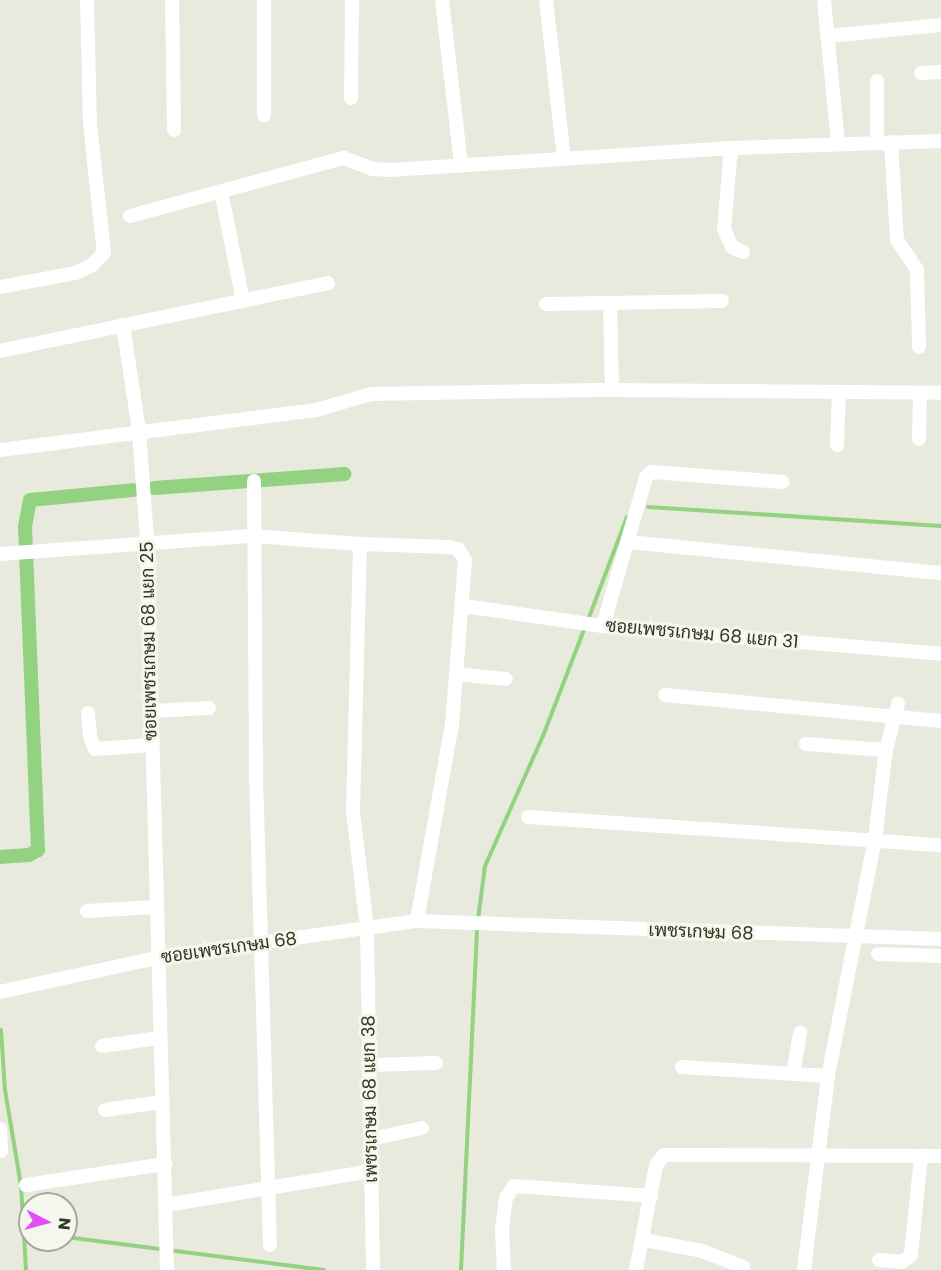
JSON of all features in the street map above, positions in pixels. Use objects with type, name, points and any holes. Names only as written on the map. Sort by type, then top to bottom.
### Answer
[{"type":"street","points":[[0,287],[75,273],[91,266],[104,253],[90,124],[87,0]]},
{"type":"street","points":[[172,0],[174,130]]},
{"type":"street","points":[[264,0],[264,115]]},
{"type":"street","points":[[351,98],[352,0]]},
{"type":"street","points":[[442,0],[461,163]]},
{"type":"street","points":[[546,0],[564,157]]},
{"type":"street","points":[[824,0],[838,142]]},
{"type":"street","points":[[829,36],[941,25]]},
{"type":"street","points":[[921,73],[941,72]]},
{"type":"street","points":[[877,81],[897,240],[917,270],[919,347]]},
{"type":"street","points":[[130,216],[333,159],[356,160],[380,170],[461,163],[838,142],[941,141]]},
{"type":"street","points":[[730,148],[724,229],[732,247],[743,252]]},
{"type":"street","points":[[221,191],[243,301]]},
{"type":"street","points":[[0,351],[328,283]]},
{"type":"street","points":[[546,304],[722,301]]},
{"type":"street","points":[[610,303],[612,390]]},
{"type":"street","name":"ซอยเพชรเกษม 68 แยก 25","points":[[123,325],[139,431],[147,541],[155,907],[160,957],[159,1038],[167,1263]]},
{"type":"street","points":[[0,450],[316,410],[371,393],[612,390],[941,393]]},
{"type":"street","points":[[837,445],[839,392]]},
{"type":"street","points":[[919,439],[920,393]]},
{"type":"street","points":[[603,626],[646,477],[652,472],[783,482]]},
{"type":"street","points":[[254,481],[253,536],[270,1245]]},
{"type":"street","points":[[0,554],[147,541],[253,536],[458,549],[465,560],[464,606],[452,724],[417,921]]},
{"type":"street","points":[[629,542],[941,573]]},
{"type":"street","name":"เพชรเกษม 68 แยก 38","points":[[360,544],[353,812],[367,928],[373,1270]]},
{"type":"street","name":"ซอยเพชรเกษม 68 แยก 31","points":[[464,606],[603,626],[941,654]]},
{"type":"street","points":[[456,674],[506,679]]},
{"type":"street","points":[[665,695],[897,711],[941,721]]},
{"type":"street","points":[[151,711],[209,708]]},
{"type":"street","points":[[804,1270],[821,1158],[828,1076],[875,839],[886,750],[897,711]]},
{"type":"street","points":[[88,713],[90,736],[96,748],[151,745]]},
{"type":"street","points":[[806,744],[886,750]]},
{"type":"street","points":[[528,817],[941,845]]},
{"type":"street","points":[[87,911],[155,907]]},
{"type":"street","name":"ซอยเพชรเกษม 68","points":[[0,992],[160,957],[417,921],[461,924]]},
{"type":"street","name":"เพชรเกษม 68","points":[[461,924],[941,939]]},
{"type":"street","points":[[878,954],[941,956]]},
{"type":"street","points":[[793,1074],[800,1033]]},
{"type":"street","points":[[102,1046],[159,1038]]},
{"type":"street","points":[[370,1065],[436,1063]]},
{"type":"street","points":[[682,1067],[828,1076]]},
{"type":"street","points":[[105,1110],[162,1102]]},
{"type":"street","points":[[371,1139],[422,1128]]},
{"type":"street","points":[[0,1129],[1,1151]]},
{"type":"street","points":[[636,1270],[644,1240],[656,1165],[659,1158],[669,1154],[821,1158],[941,1156]]},
{"type":"street","points":[[879,1260],[902,1262],[911,1255],[921,1156]]},
{"type":"street","points":[[26,1185],[165,1164]]},
{"type":"street","points":[[166,1205],[268,1190],[372,1171]]},
{"type":"street","points":[[504,1270],[502,1230],[506,1198],[514,1186],[652,1196]]},
{"type":"street","points":[[644,1240],[702,1251],[743,1267]]},
{"type":"waterway","points":[[154,488],[344,474]]},
{"type":"waterway","points":[[0,857],[29,855],[38,850],[25,526],[30,500],[133,490]]},
{"type":"waterway","points":[[648,507],[941,526]]},
{"type":"waterway","points":[[588,620],[627,517]]},
{"type":"waterway","points":[[478,919],[485,866],[543,736],[585,627]]},
{"type":"waterway","points":[[461,1270],[477,927]]},
{"type":"waterway","points":[[1,1030],[5,1090],[21,1186],[26,1270]]},
{"type":"waterway","points":[[78,1239],[324,1270]]}]
